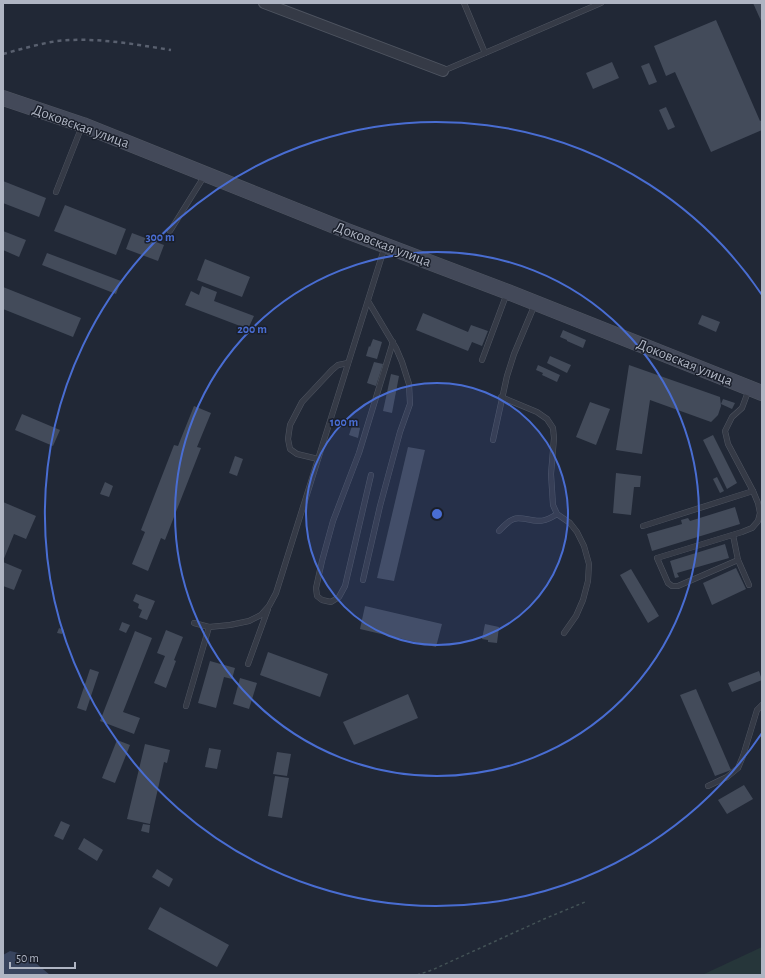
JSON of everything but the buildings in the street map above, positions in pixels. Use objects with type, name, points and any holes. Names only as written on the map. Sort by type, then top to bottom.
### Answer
[{"type":"street","points":[[264,3],[443,71]]},
{"type":"street","name":"Доковская улица","points":[[3,98],[83,125],[756,390]]},
{"type":"lane","points":[[464,3],[485,53]]},
{"type":"lane","points":[[443,71],[601,3]]},
{"type":"lane","points":[[56,192],[83,125]]},
{"type":"lane","points":[[170,231],[206,174]]},
{"type":"lane","points":[[248,664],[269,606],[276,593],[385,245]]},
{"type":"lane","points":[[482,360],[508,292]]},
{"type":"lane","points":[[363,580],[382,498],[400,432],[410,404],[409,384],[402,362],[393,342],[368,301]]},
{"type":"lane","points":[[493,440],[506,376],[535,303]]},
{"type":"lane","points":[[371,476],[345,586],[339,597],[331,602],[322,600],[317,596],[316,588],[333,521],[359,453],[393,342]]},
{"type":"lane","points":[[318,459],[297,454],[290,449],[288,439],[290,425],[302,402],[332,370],[338,365],[348,363]]},
{"type":"lane","points":[[738,560],[678,586],[672,586],[668,583],[657,558],[734,535],[752,528],[758,521],[760,502],[728,444],[725,431],[732,417],[742,408],[756,390]]},
{"type":"lane","points":[[501,397],[537,412],[548,419],[553,428],[554,438],[551,474],[553,505],[557,514],[570,523],[577,532],[584,546],[589,564],[588,581],[582,600],[576,616],[564,633]]},
{"type":"lane","points":[[643,526],[753,491]]},
{"type":"lane","points":[[498,531],[514,519],[520,518],[542,521],[550,519],[557,514]]},
{"type":"lane","points":[[734,535],[738,560],[749,585]]},
{"type":"lane","points":[[194,623],[209,627],[249,621],[261,615],[269,606]]},
{"type":"lane","points":[[186,706],[209,627]]},
{"type":"lane","points":[[708,786],[727,776],[738,768],[744,756],[757,710],[762,705]]},
{"type":"path","points":[[418,975],[585,902]]},
{"type":"shaded area","points":[[762,947],[762,975],[702,975]]},
{"type":"water","points":[[10,951],[23,954],[50,975],[3,975],[3,955]]},
{"type":"railway","points":[[3,54],[23,48],[57,41],[71,40],[114,42],[171,50]]}]
